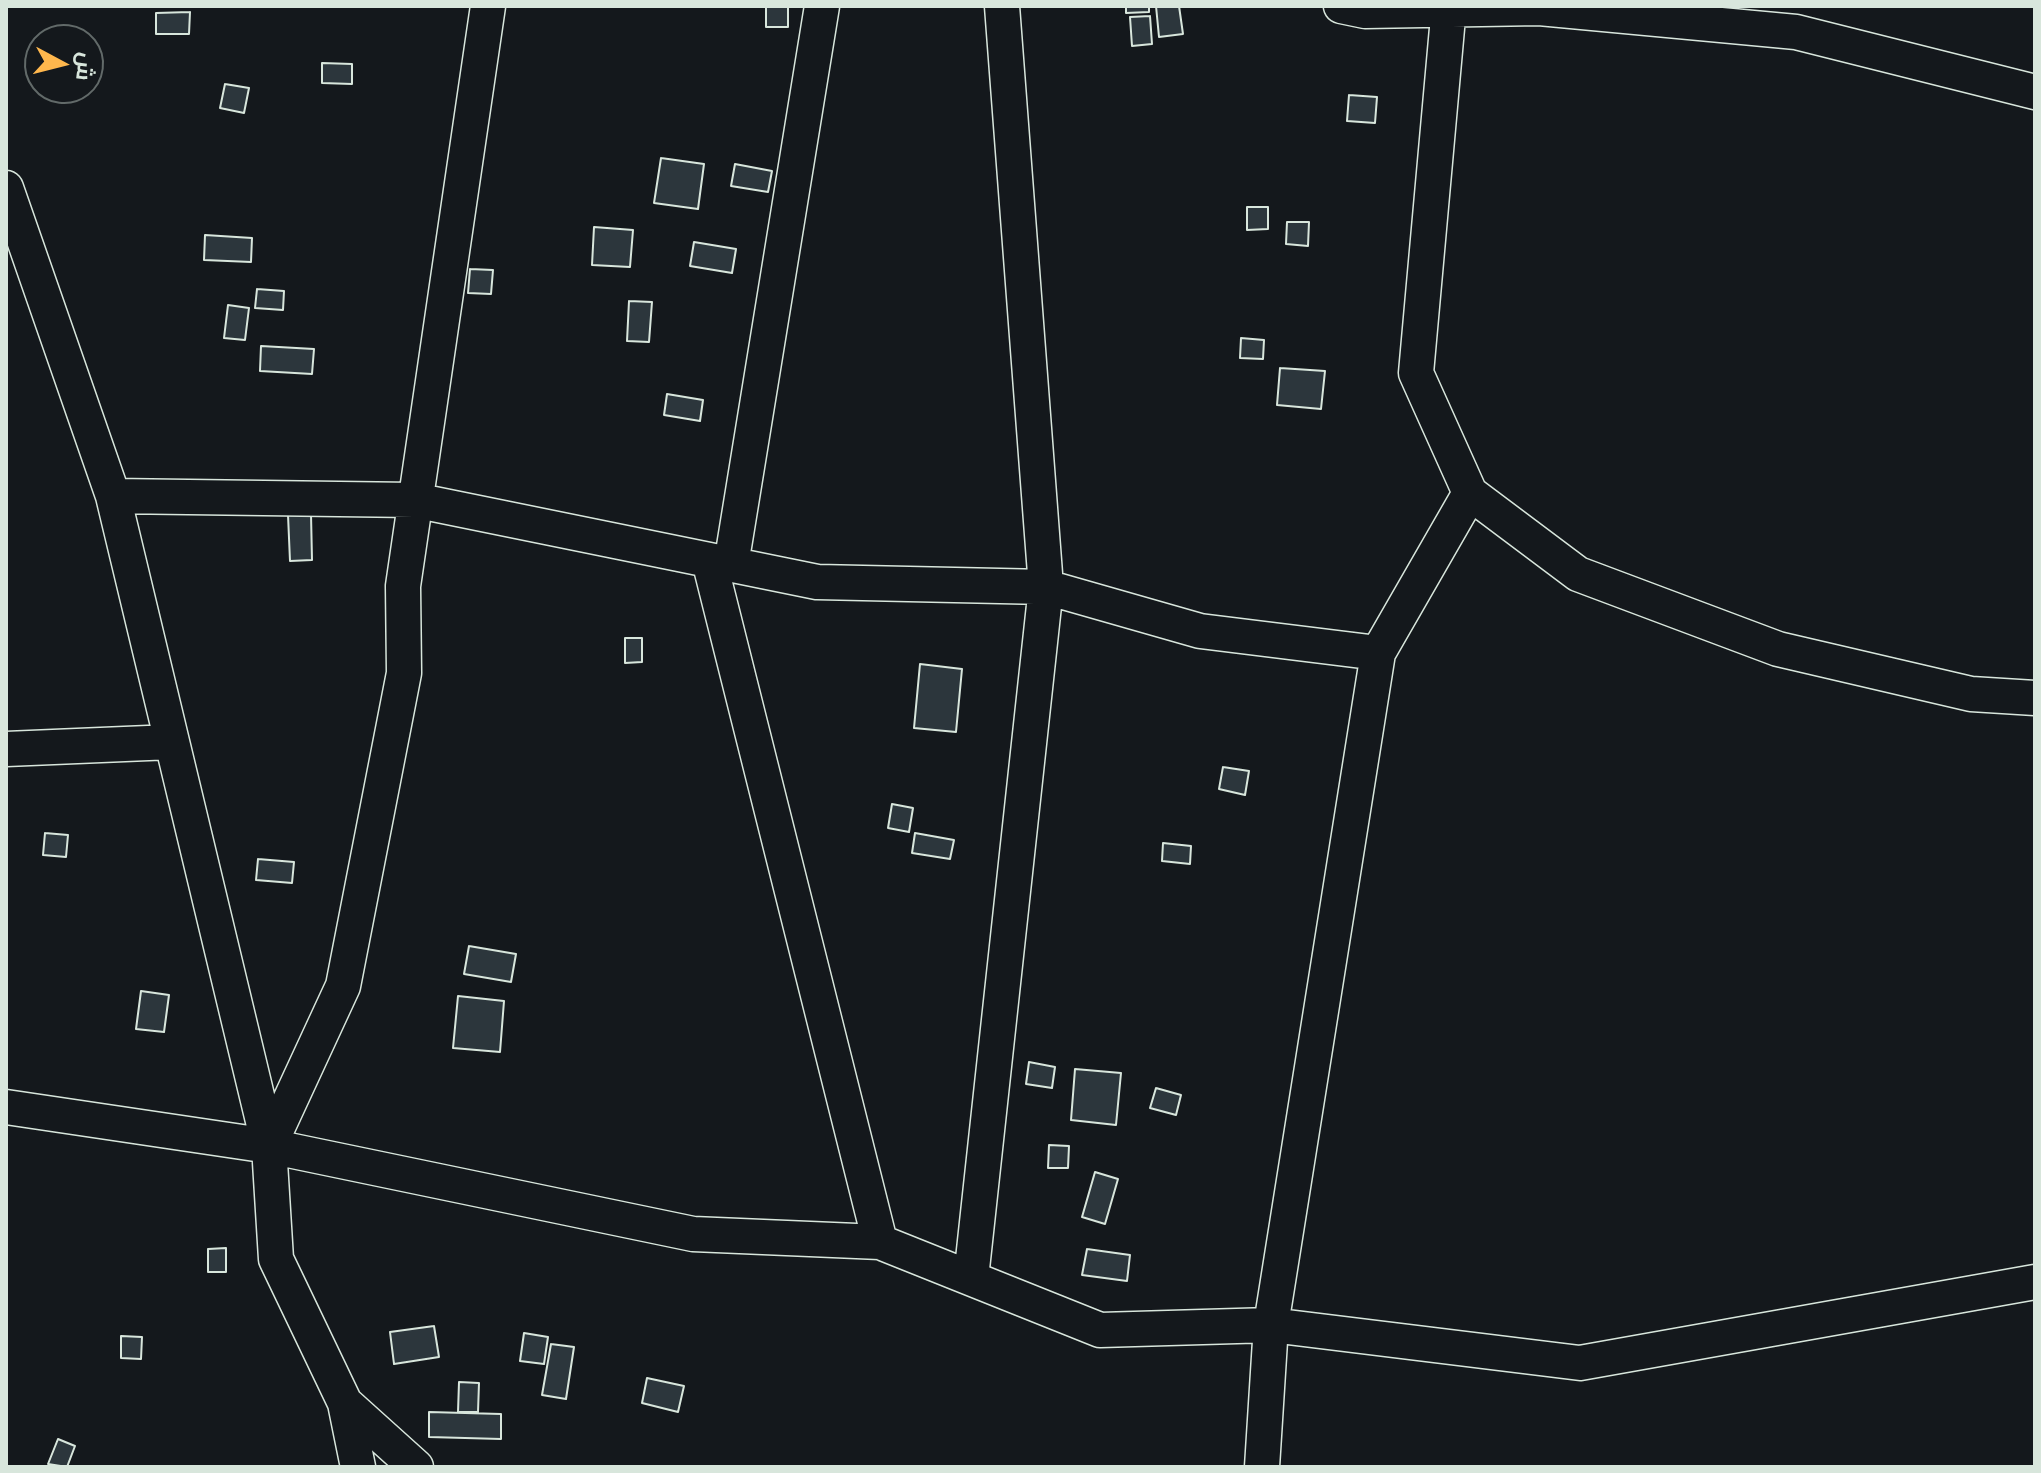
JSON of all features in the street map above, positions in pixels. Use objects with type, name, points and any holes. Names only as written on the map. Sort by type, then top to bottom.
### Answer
[{"type":"street","points":[[269,1146],[343,986],[404,673],[403,586],[488,6]]},
{"type":"street","points":[[822,6],[720,562],[880,1242]]},
{"type":"street","points":[[971,1278],[1046,587],[1002,6]]},
{"type":"street","points":[[1341,6],[1365,11],[1449,7],[1539,8],[1796,32],[2035,92]]},
{"type":"street","points":[[1449,7],[1416,373],[1470,493],[1578,574],[1764,643],[1971,694],[2035,698]]},
{"type":"street","points":[[6,188],[113,496],[269,1146],[276,1259],[345,1403],[358,1467]]},
{"type":"street","points":[[1262,1467],[1271,1325],[1378,653],[1470,493]]},
{"type":"street","points":[[113,496],[414,500],[817,582],[1046,587],[1200,631],[1378,653]]},
{"type":"street","points":[[6,749],[172,742]]},
{"type":"street","points":[[6,1107],[269,1146],[693,1234],[880,1242],[1100,1330],[1271,1325],[1580,1363],[2035,1282]]},
{"type":"street","points":[[345,1403],[416,1467]]},
{"type":"building","points":[[766,6],[788,6],[788,27],[766,27]]},
{"type":"building","points":[[1126,6],[1149,6],[1149,12],[1126,13]]},
{"type":"building","points":[[1156,6],[1179,6],[1183,34],[1159,37]]},
{"type":"building","points":[[190,12],[189,34],[156,34],[156,13]]},
{"type":"building","points":[[1150,16],[1152,44],[1132,46],[1130,17]]},
{"type":"building","points":[[322,63],[352,64],[352,84],[322,83]]},
{"type":"building","points":[[225,84],[249,88],[244,113],[220,108]]},
{"type":"building","points":[[1349,95],[1377,97],[1375,123],[1347,121]]},
{"type":"building","points":[[661,158],[704,164],[698,209],[654,203]]},
{"type":"building","points":[[735,164],[772,171],[768,192],[731,186]]},
{"type":"building","points":[[1247,207],[1268,207],[1268,229],[1247,230]]},
{"type":"building","points":[[1287,222],[1309,222],[1308,246],[1286,244]]},
{"type":"building","points":[[594,227],[633,230],[630,267],[592,265]]},
{"type":"building","points":[[205,235],[252,238],[251,262],[204,260]]},
{"type":"building","points":[[694,242],[736,249],[732,273],[690,266]]},
{"type":"building","points":[[470,269],[493,270],[491,294],[468,293]]},
{"type":"building","points":[[257,289],[284,291],[283,310],[255,308]]},
{"type":"building","points":[[629,301],[652,302],[649,342],[627,341]]},
{"type":"building","points":[[228,305],[249,308],[245,340],[224,338]]},
{"type":"building","points":[[1241,338],[1264,340],[1263,359],[1240,358]]},
{"type":"building","points":[[261,346],[314,349],[312,374],[260,371]]},
{"type":"building","points":[[1280,368],[1325,371],[1321,409],[1277,405]]},
{"type":"building","points":[[667,394],[703,400],[700,421],[664,415]]},
{"type":"building","points":[[311,514],[312,560],[290,561],[288,515]]},
{"type":"building","points":[[625,638],[642,638],[642,662],[625,663]]},
{"type":"building","points":[[920,664],[962,669],[956,732],[914,728]]},
{"type":"building","points":[[1223,767],[1249,771],[1245,795],[1219,789]]},
{"type":"building","points":[[892,804],[913,808],[909,832],[888,828]]},
{"type":"building","points":[[45,833],[68,835],[66,857],[43,855]]},
{"type":"building","points":[[915,833],[954,840],[950,859],[912,853]]},
{"type":"building","points":[[1163,843],[1191,846],[1190,864],[1162,861]]},
{"type":"building","points":[[258,859],[294,862],[292,883],[256,880]]},
{"type":"building","points":[[469,946],[516,954],[511,982],[464,974]]},
{"type":"building","points":[[141,991],[169,995],[164,1032],[136,1029]]},
{"type":"building","points":[[458,996],[504,1001],[500,1052],[453,1048]]},
{"type":"building","points":[[1029,1062],[1055,1067],[1052,1088],[1026,1084]]},
{"type":"building","points":[[1075,1069],[1121,1073],[1116,1125],[1071,1120]]},
{"type":"building","points":[[1156,1088],[1181,1095],[1176,1115],[1150,1108]]},
{"type":"building","points":[[1049,1145],[1069,1146],[1068,1168],[1048,1168]]},
{"type":"building","points":[[1095,1172],[1118,1179],[1105,1224],[1082,1217]]},
{"type":"building","points":[[226,1248],[226,1272],[208,1272],[208,1249]]},
{"type":"building","points":[[1087,1249],[1130,1255],[1127,1281],[1082,1275]]},
{"type":"building","points":[[434,1326],[439,1357],[394,1364],[390,1332]]},
{"type":"building","points":[[524,1333],[548,1337],[544,1364],[520,1361]]},
{"type":"building","points":[[121,1336],[142,1337],[141,1359],[121,1358]]},
{"type":"building","points":[[551,1344],[574,1347],[566,1399],[542,1395]]},
{"type":"building","points":[[647,1378],[684,1386],[678,1412],[642,1403]]},
{"type":"building","points":[[459,1382],[479,1383],[478,1412],[458,1412]]},
{"type":"building","points":[[429,1412],[501,1414],[501,1439],[429,1437]]},
{"type":"building","points":[[58,1439],[75,1446],[67,1467],[48,1464]]}]
